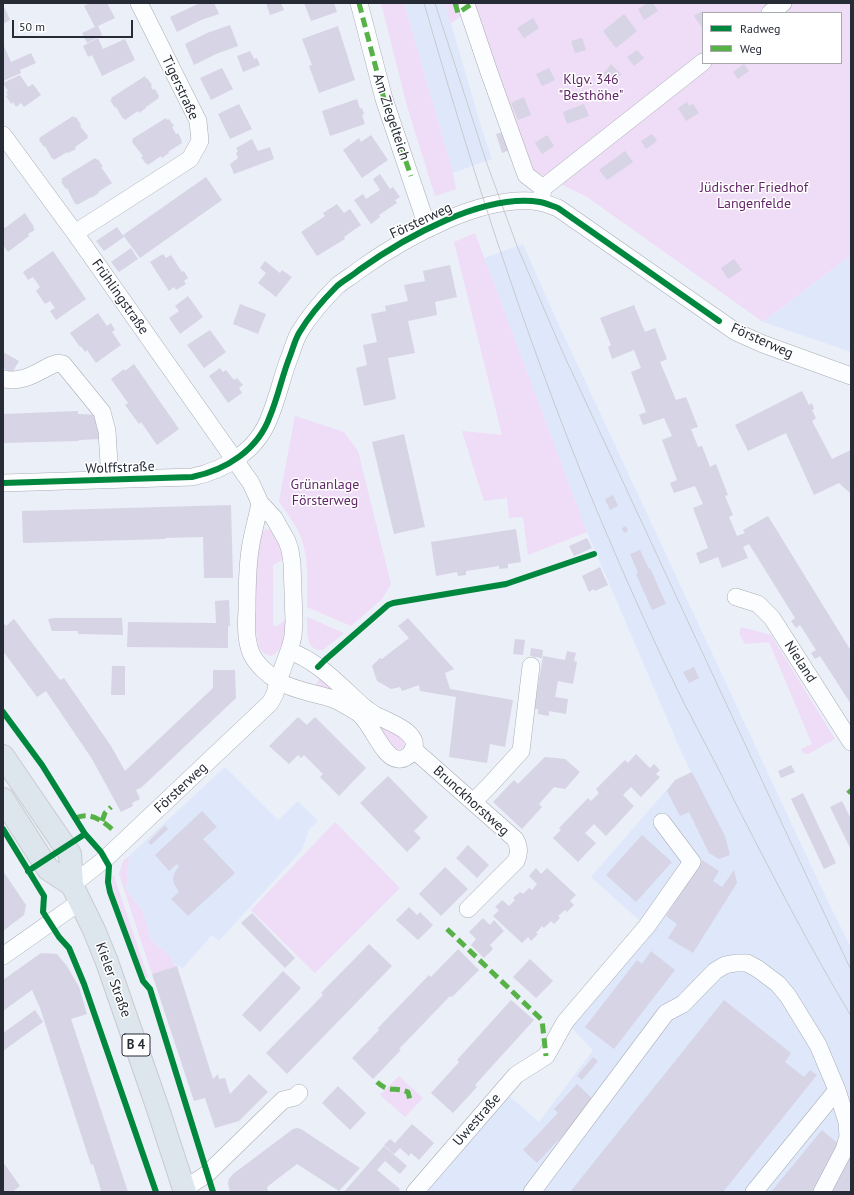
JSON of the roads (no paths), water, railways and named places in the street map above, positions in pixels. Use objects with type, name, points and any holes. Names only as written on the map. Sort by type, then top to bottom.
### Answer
[{"type":"main road","name":"Kieler Straße","points":[[3,756],[70,854],[77,893],[94,930],[120,996],[184,1190]]},
{"type":"main road","points":[[3,799],[48,869],[77,893]]},
{"type":"street","name":"Tigerstraße","points":[[75,233],[190,159],[200,141],[198,121],[140,3]]},
{"type":"street","name":"Am Ziegelteich","points":[[359,3],[390,119],[428,229]]},
{"type":"street","points":[[771,12],[783,3]]},
{"type":"street","points":[[467,7],[526,175],[542,195],[702,63]]},
{"type":"street","name":"Frühlingstraße","points":[[3,135],[75,233],[235,460]]},
{"type":"street","name":"Försterweg","points":[[3,956],[77,893],[105,859],[270,703],[275,694],[289,651],[294,621],[290,550],[288,541],[274,518],[260,503],[251,483],[235,460],[252,446],[265,428],[298,334],[317,308],[338,286],[384,253],[428,229],[458,216],[488,206],[542,195],[558,208],[736,332],[763,344],[851,376]]},
{"type":"street","points":[[3,379],[13,381],[22,379],[52,365],[58,363],[62,364],[102,412],[107,431],[110,480]]},
{"type":"street","name":"Wolffstraße","points":[[3,484],[192,476],[215,471],[235,460]]},
{"type":"street","points":[[260,503],[250,550],[246,623],[251,652],[265,671],[278,681],[303,691],[334,700],[358,713],[368,722],[379,743],[392,757],[398,759],[404,758],[410,754],[414,743],[412,737],[406,731],[365,708],[315,665],[303,657],[289,651]]},
{"type":"street","name":"Nieland","points":[[736,597],[758,604],[772,618],[851,742]]},
{"type":"street","points":[[473,802],[521,751],[531,666]]},
{"type":"street","name":"Brunckhorstweg","points":[[413,748],[515,839],[518,844],[519,852],[516,861],[468,909]]},
{"type":"street","name":"Uwestraße","points":[[415,1192],[516,1075],[546,1056],[565,1022],[647,926],[692,862],[662,822]]},
{"type":"street","points":[[532,1192],[666,1013],[683,1004],[715,971],[725,965],[736,963],[747,964],[758,969],[778,984],[788,996],[818,1045],[837,1090],[847,1122],[848,1137],[844,1150],[822,1192]]},
{"type":"street","points":[[754,1192],[837,1090]]},
{"type":"street","points":[[184,1190],[207,1174],[283,1100],[295,1097],[299,1093]]},
{"type":"tram line","points":[[424,3],[464,138],[531,340],[555,406],[608,537],[645,621],[684,703],[791,910],[851,1016]]},
{"type":"tram line","points":[[435,3],[486,161],[517,246],[563,353],[851,970]]},
{"type":"park label","name":"Klgv. 346 \"Besthöhe\"","points":[[591,88]]},
{"type":"park label","name":"Jüdischer Friedhof Langenfelde","points":[[754,196]]},
{"type":"park label","name":"Grünanlage Försterweg","points":[[325,494]]}]
